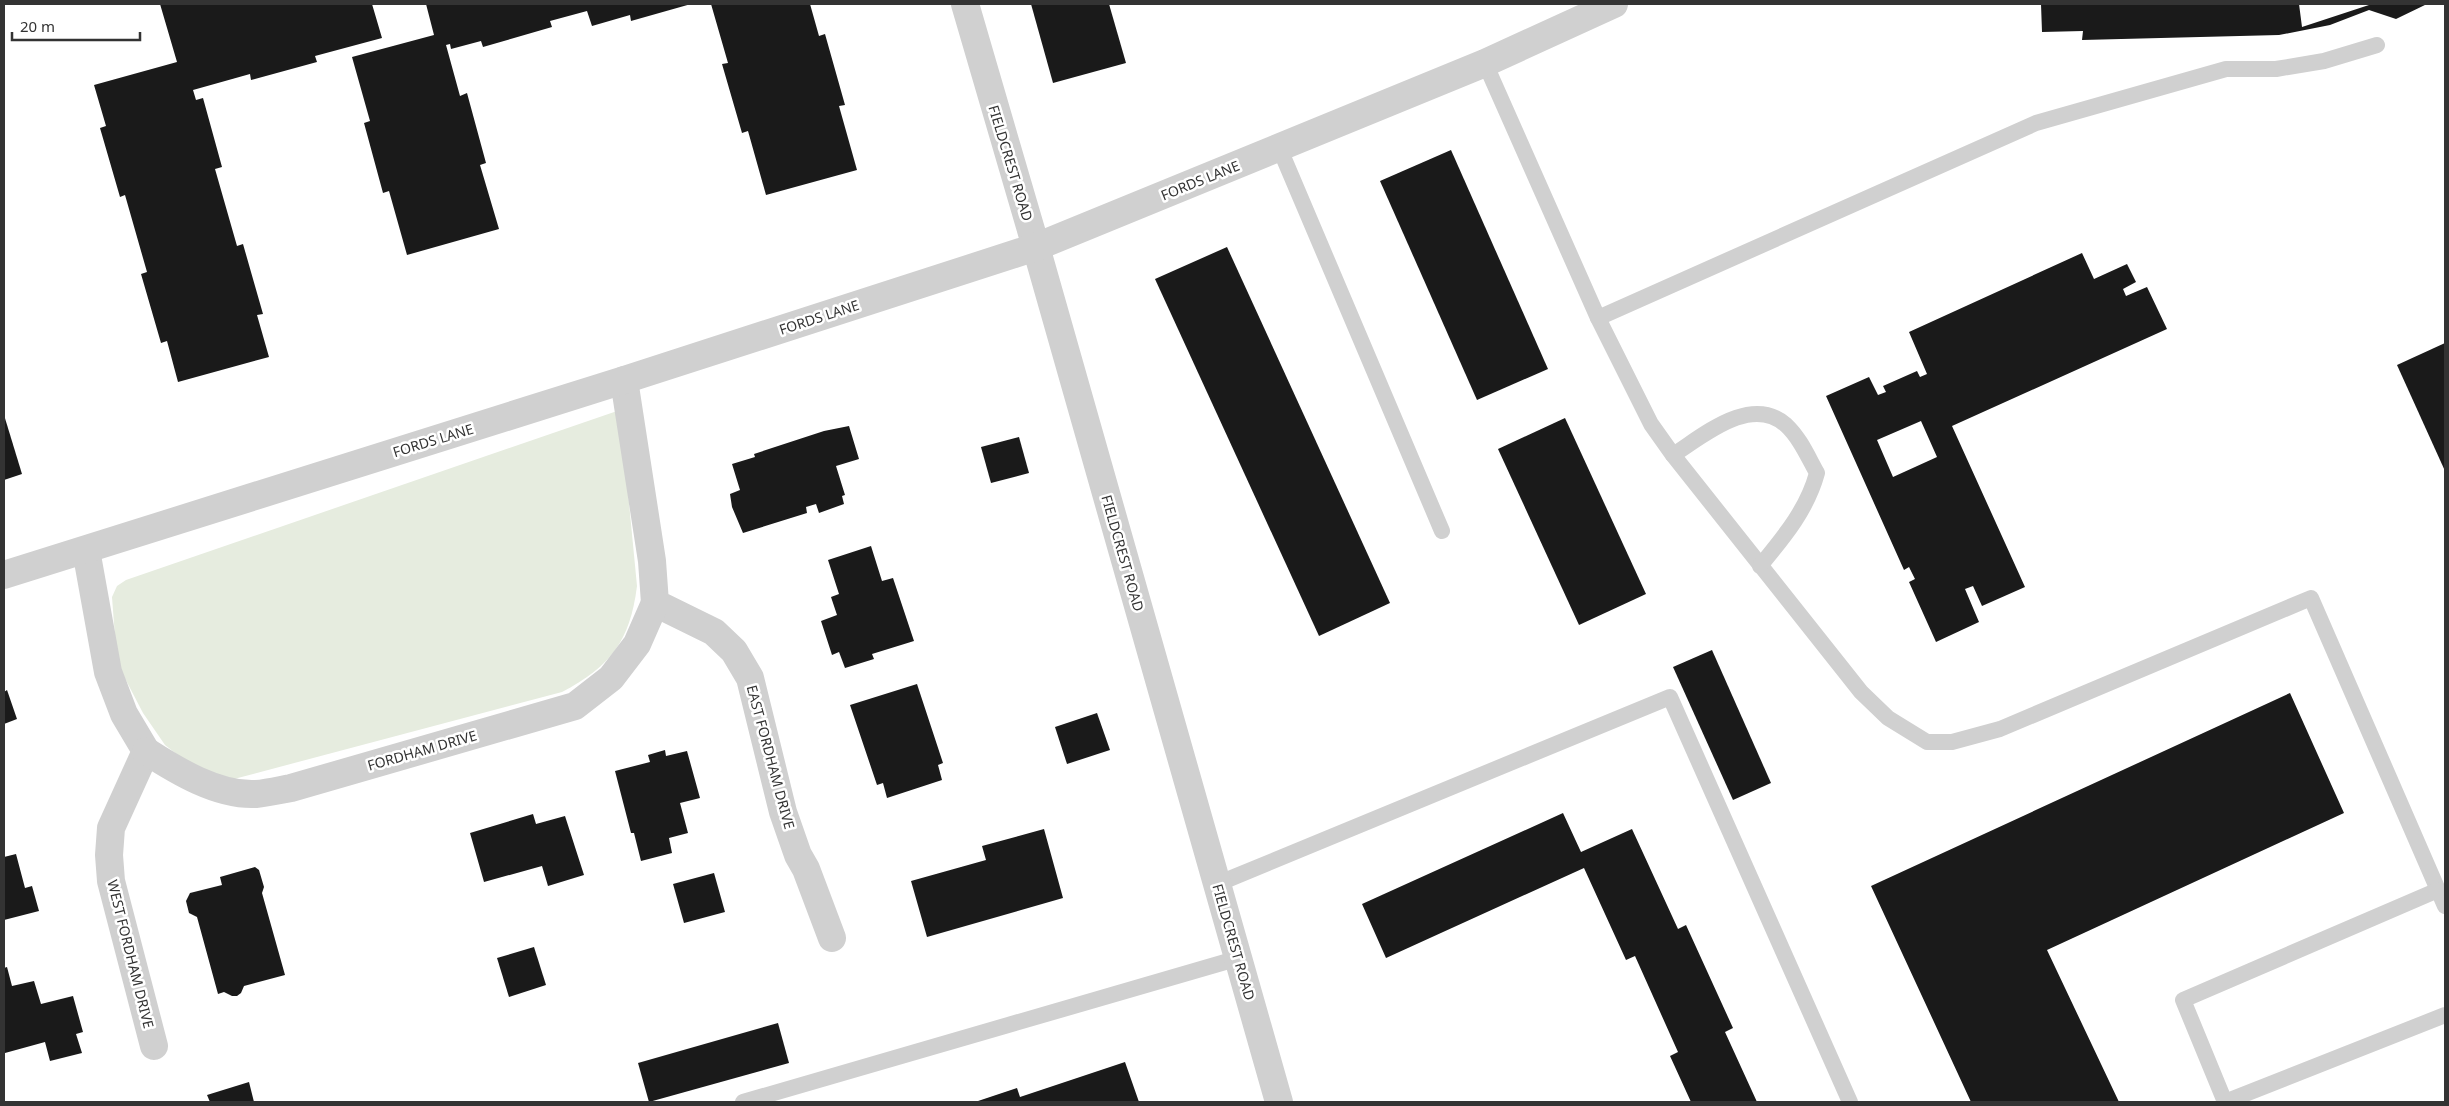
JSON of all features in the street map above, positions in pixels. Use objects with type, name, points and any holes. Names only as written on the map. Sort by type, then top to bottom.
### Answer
[{"type":"street","name":"FIELDCREST ROAD","points":[[965,4],[1239,958],[1278,1102]]},
{"type":"street","name":"FORDS LANE","points":[[4,575],[624,380],[1036,247],[1486,63],[1614,4]]},
{"type":"street","points":[[624,380],[652,561],[655,603]]},
{"type":"street","points":[[86,550],[108,672],[124,714],[146,751]]},
{"type":"street","name":"FORDHAM DRIVE","points":[[146,751],[180,774],[218,788],[255,794],[291,788],[575,706],[611,678],[637,644],[655,603]]},
{"type":"street","name":"EAST FORDHAM DRIVE","points":[[655,603],[714,632],[734,651],[750,678],[783,812],[798,855],[806,869],[832,938]]},
{"type":"street","name":"WEST FORDHAM DRIVE","points":[[146,751],[111,828],[109,855],[111,881],[154,1046]]},
{"type":"lane","points":[[1598,318],[2036,123],[2226,69],[2276,69],[2324,61],[2377,45]]},
{"type":"lane","points":[[1486,63],[1598,318],[1651,424],[1673,455],[1861,692],[1888,718],[1927,742],[1952,742],[2000,729],[2311,598],[2445,906]]},
{"type":"lane","points":[[1279,147],[1442,531]]},
{"type":"lane","points":[[1673,455],[1720,425],[1743,415],[1763,414],[1785,424],[1803,445],[1816,474],[1813,488],[1791,528],[1760,566]]},
{"type":"lane","points":[[1217,884],[1670,697],[1850,1102]]},
{"type":"lane","points":[[2438,890],[2183,1000],[2225,1102],[2445,1015]]},
{"type":"lane","points":[[743,1102],[1239,958]]},
{"type":"shaded area","points":[[620,410],[637,586],[634,605],[623,637],[605,662],[579,682],[562,692],[234,779],[193,767],[165,745],[143,713],[117,663],[112,597],[117,586],[126,580]]},
{"type":"building","points":[[160,4],[372,4],[382,38],[315,56],[317,62],[251,80],[250,74],[193,90],[196,100],[203,98],[222,167],[215,169],[237,246],[243,244],[263,314],[257,315],[269,357],[178,382],[167,341],[161,343],[141,274],[147,272],[125,195],[120,197],[100,128],[106,126],[94,85],[177,62]]},
{"type":"building","points":[[426,4],[691,4],[631,21],[630,15],[592,26],[587,11],[550,21],[552,27],[483,47],[481,41],[451,49],[450,44],[446,45],[460,96],[467,93],[486,163],[480,165],[499,229],[407,255],[389,191],[383,193],[364,123],[370,121],[352,57],[434,35]]},
{"type":"building","points":[[711,4],[810,4],[819,36],[825,34],[845,105],[839,106],[857,170],[766,195],[748,131],[742,133],[722,64],[728,63]]},
{"type":"building","points":[[1031,4],[1109,4],[1126,63],[1053,83]]},
{"type":"building","points":[[2041,4],[2299,4],[2302,27],[2372,4],[2427,4],[2396,19],[2369,10],[2330,25],[2279,35],[2082,40],[2083,31],[2042,32]]},
{"type":"building","points":[[1451,150],[1548,369],[1477,400],[1380,181]]},
{"type":"building","points":[[1227,247],[1390,603],[1319,636],[1155,279]]},
{"type":"building","points":[[2082,253],[2094,279],[2127,264],[2136,282],[2123,289],[2126,296],[2147,287],[2167,329],[1952,426],[2025,587],[1982,606],[1973,586],[1965,589],[1979,622],[1936,642],[1909,582],[1915,579],[1909,567],[1904,570],[1826,396],[1869,377],[1878,395],[1886,392],[1883,386],[1917,371],[1920,377],[1927,374],[1909,332]],"holes":[[[1921,421],[1937,457],[1893,477],[1877,440]]]},
{"type":"building","points":[[2445,343],[2445,471],[2397,365]]},
{"type":"building","points":[[4,415],[22,474],[4,480]]},
{"type":"building","points":[[1565,418],[1646,594],[1579,625],[1498,449]]},
{"type":"building","points":[[849,426],[859,459],[836,466],[845,495],[842,496],[844,504],[819,513],[816,504],[806,507],[807,513],[743,533],[732,507],[730,494],[740,490],[732,464],[755,457],[754,454],[824,431]]},
{"type":"building","points":[[1019,437],[1029,473],[991,483],[981,447]]},
{"type":"building","points":[[871,546],[882,581],[893,578],[914,641],[872,654],[874,659],[845,668],[839,652],[832,655],[821,621],[837,615],[831,597],[839,594],[828,560]]},
{"type":"building","points":[[1712,650],[1771,783],[1733,800],[1673,667]]},
{"type":"building","points":[[917,684],[943,763],[938,765],[942,780],[887,798],[883,783],[877,785],[850,705]]},
{"type":"building","points":[[7,690],[17,719],[4,724],[4,692]]},
{"type":"building","points":[[2290,693],[2344,813],[2047,950],[2119,1102],[1971,1102],[1871,886]]},
{"type":"building","points":[[1097,713],[1110,750],[1067,764],[1055,727]]},
{"type":"building","points":[[665,750],[666,756],[687,751],[700,798],[680,803],[688,833],[669,838],[672,853],[641,861],[634,833],[631,833],[615,771],[650,762],[648,755]]},
{"type":"building","points":[[1563,813],[1581,852],[1632,829],[1678,929],[1686,925],[1733,1028],[1725,1032],[1757,1102],[1691,1102],[1670,1056],[1678,1052],[1635,956],[1626,960],[1584,868],[1386,958],[1362,904]]},
{"type":"building","points":[[533,814],[536,824],[565,816],[584,875],[548,886],[542,866],[484,882],[470,833]]},
{"type":"building","points":[[1044,829],[1063,898],[927,937],[911,881],[986,860],[982,846]]},
{"type":"building","points":[[16,854],[25,888],[32,886],[39,911],[4,920],[4,857]]},
{"type":"building","points":[[255,867],[259,870],[264,887],[262,893],[285,975],[244,986],[241,993],[237,996],[224,992],[218,994],[197,917],[189,913],[186,901],[190,893],[222,885],[220,877]]},
{"type":"building","points":[[714,873],[725,912],[684,923],[673,884]]},
{"type":"building","points":[[534,947],[546,985],[509,997],[497,958]]},
{"type":"building","points":[[7,967],[12,986],[34,981],[41,1004],[73,996],[83,1032],[76,1034],[82,1053],[50,1061],[45,1042],[5,1053],[4,968]]},
{"type":"building","points":[[778,1023],[789,1063],[649,1102],[638,1063]]},
{"type":"building","points":[[1125,1062],[1139,1102],[975,1102],[1017,1088],[1020,1097]]},
{"type":"building","points":[[249,1082],[254,1102],[210,1102],[207,1095]]}]
